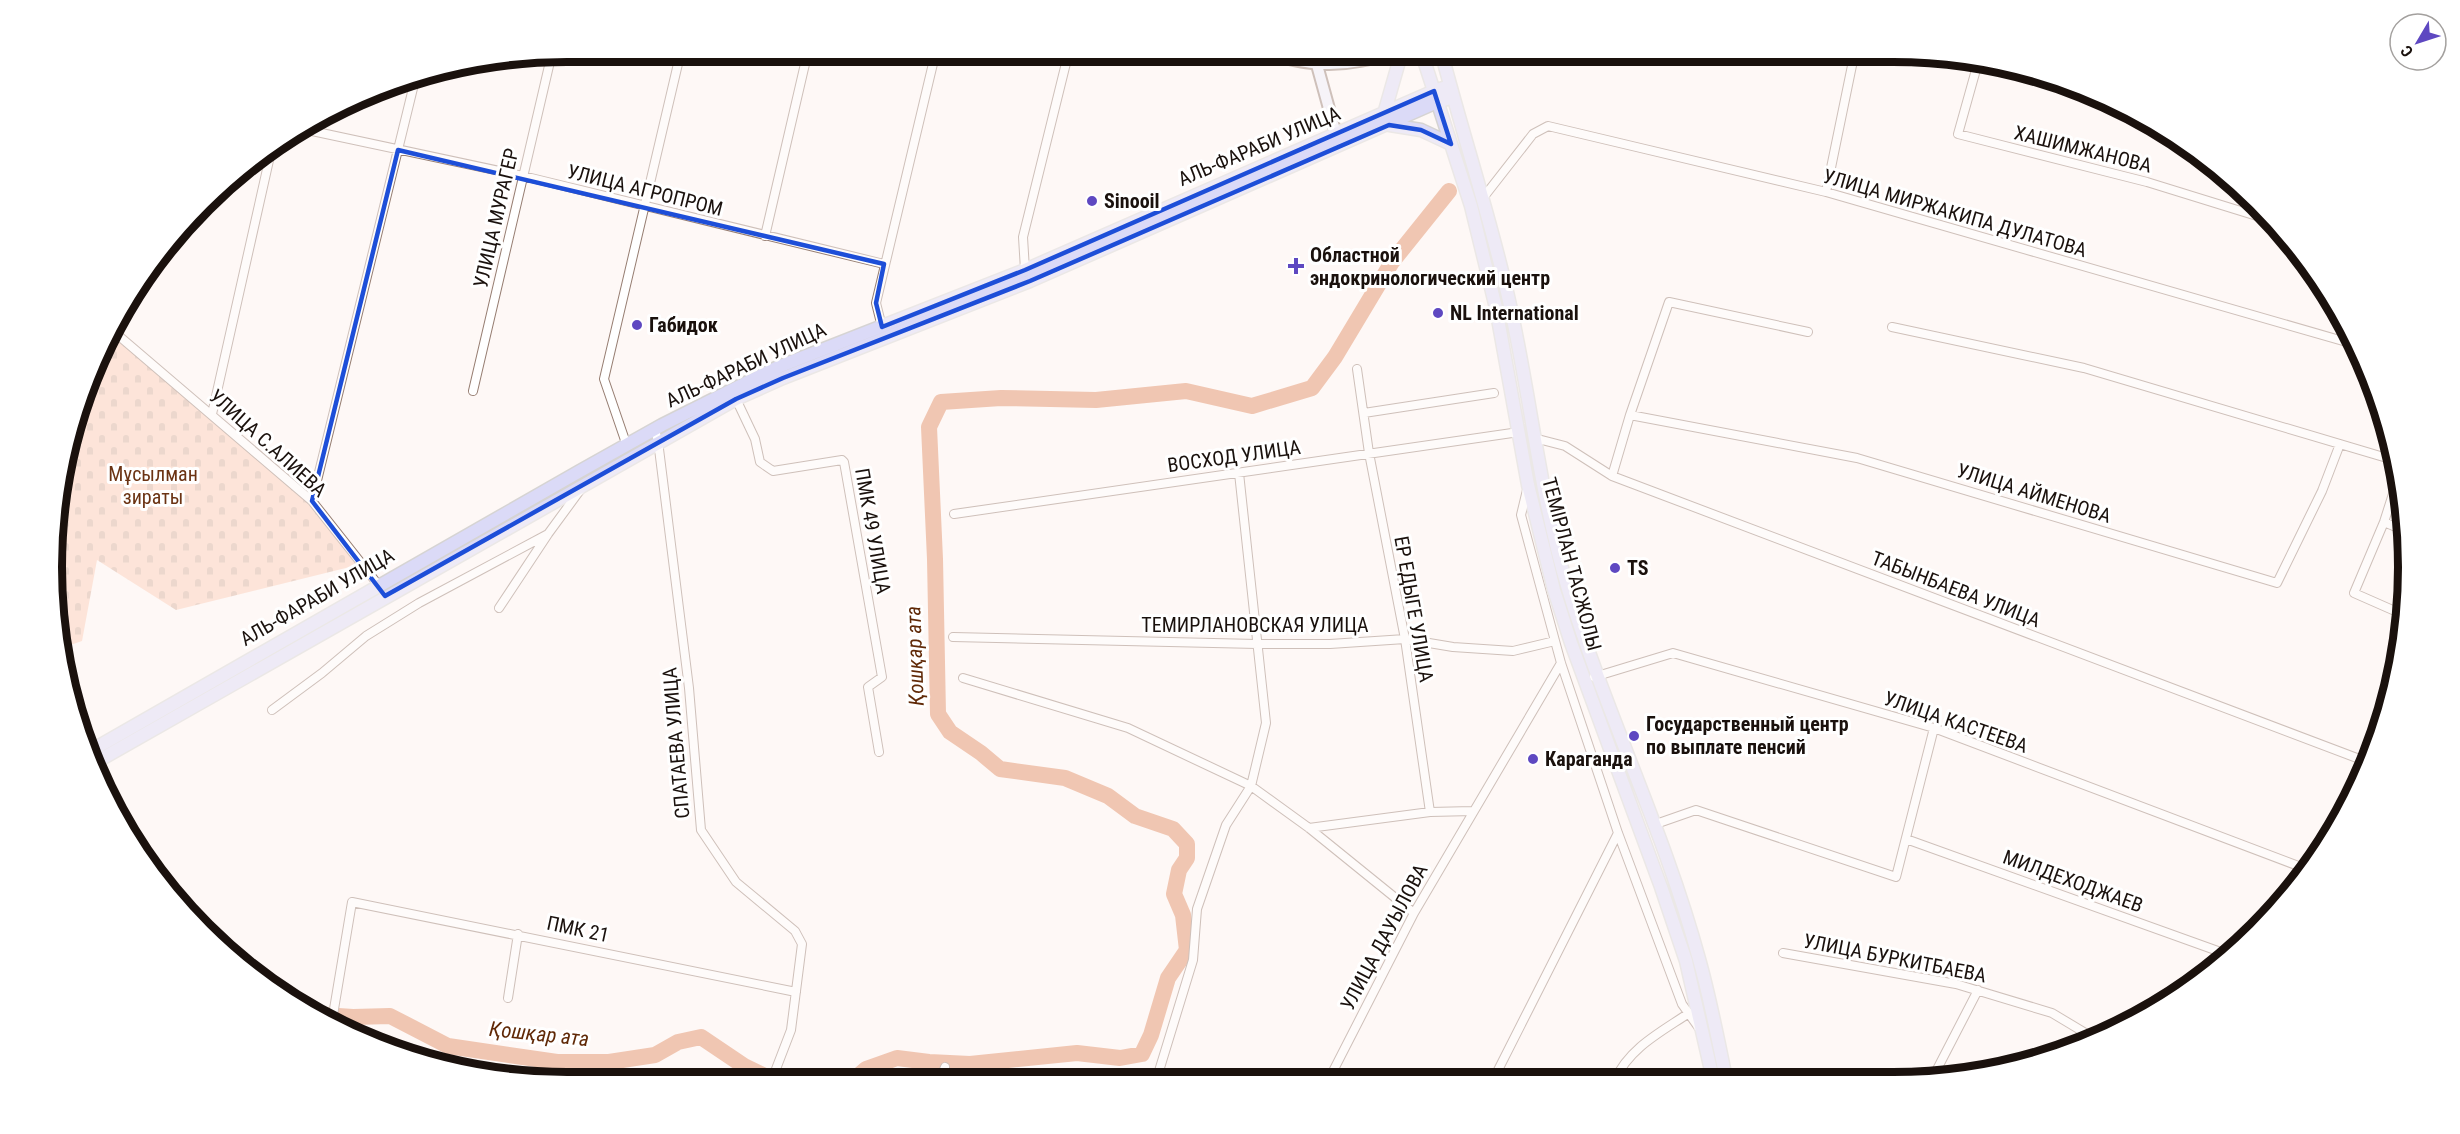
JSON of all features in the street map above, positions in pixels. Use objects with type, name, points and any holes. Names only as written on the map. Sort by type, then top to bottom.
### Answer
[{"type":"main road","points":[[1304,62],[1336,66],[1355,62]]},
{"type":"main road","points":[[1400,62],[1387,119],[1421,130],[1451,144]]},
{"type":"main road","name":"ТЕМІРЛАН ТАСЖОЛЫ","points":[[1425,62],[1471,206],[1496,308],[1528,485],[1554,590],[1686,961],[1712,1072]]},
{"type":"main road","name":"ТЕМІРЛАН ТАСЖОЛЫ","points":[[1444,62],[1483,198],[1510,305],[1544,494],[1568,586],[1699,958],[1724,1072]]},
{"type":"main road","points":[[1317,65],[1336,134]]},
{"type":"main road","name":"АЛЬ-ФАРАБИ УЛИЦА","points":[[95,748],[378,585],[627,446],[657,436],[783,378],[1030,281],[1436,97],[1452,92]]},
{"type":"main road","name":"АЛЬ-ФАРАБИ УЛИЦА","points":[[100,760],[585,483],[657,436],[778,367],[1025,270],[1336,134],[1387,119]]},
{"type":"street","points":[[627,446],[604,379],[678,62]]},
{"type":"street","points":[[765,236],[805,62]]},
{"type":"street","points":[[882,327],[876,303],[933,62]]},
{"type":"street","points":[[1025,270],[1023,237],[1066,62]]},
{"type":"street","points":[[1826,192],[1852,62]]},
{"type":"street","name":"УЛИЦА МУРАГЕР","points":[[473,391],[550,63]]},
{"type":"street","name":"ХАШИМЖАНОВА","points":[[1977,69],[1958,134],[2147,182],[2255,216]]},
{"type":"street","points":[[312,501],[414,85]]},
{"type":"street","name":"УЛИЦА МИРЖАКИПА ДУЛАТОВА","points":[[1483,198],[1533,134],[1548,126],[1826,192],[2345,342]]},
{"type":"street","name":"УЛИЦА АГРОПРОМ","points":[[311,131],[523,176],[884,264]]},
{"type":"street","points":[[212,414],[269,159]]},
{"type":"street","points":[[1612,476],[1630,415],[1670,302],[1808,332]]},
{"type":"street","points":[[1892,327],[2084,368],[2386,458]]},
{"type":"street","name":"УЛИЦА С.АЛИЕВА","points":[[118,335],[312,501],[385,597]]},
{"type":"street","name":"ЕР ЕДЫГЕ УЛИЦА","points":[[1357,369],[1369,453],[1405,639],[1430,812]]},
{"type":"street","points":[[1365,413],[1494,393]]},
{"type":"street","name":"ПМК 49 УЛИЦА","points":[[736,399],[755,439],[760,462],[767,468],[773,471],[842,460],[844,462],[882,677],[868,687],[879,752]]},
{"type":"street","name":"УЛИЦА АЙМЕНОВА","points":[[1630,415],[1857,458],[2277,583],[2322,491],[2340,444]]},
{"type":"street","name":"ВОСХОД УЛИЦА","points":[[954,514],[1520,432]]},
{"type":"street","name":"СПАТАЕВА УЛИЦА","points":[[657,436],[689,688],[701,830],[736,882],[795,931],[802,944],[791,1030],[775,1072]]},
{"type":"street","name":"ТАБЫНБАЕВА УЛИЦА","points":[[1534,438],[1565,446],[1612,476],[2360,759]]},
{"type":"street","points":[[1159,1071],[1193,960],[1197,909],[1226,825],[1251,786],[1266,723],[1239,473]]},
{"type":"street","points":[[499,608],[585,483]]},
{"type":"street","points":[[1528,485],[1521,515],[1561,663],[1618,833],[1682,1004],[1705,1037]]},
{"type":"street","points":[[2393,494],[2384,522],[2354,593],[2396,611]]},
{"type":"street","points":[[2384,522],[2396,527]]},
{"type":"street","points":[[272,710],[322,673],[366,636],[419,603],[548,534]]},
{"type":"street","name":"ТЕМИРЛАНОВСКАЯ УЛИЦА","points":[[953,637],[1257,645],[1330,645],[1405,639],[1452,647],[1513,651],[1555,641]]},
{"type":"street","name":"УЛИЦА КАСТЕЕВА","points":[[1585,680],[1673,653],[1934,728],[2300,867]]},
{"type":"street","name":"УЛИЦА ДАУЫЛОВА","points":[[1333,1072],[1414,913],[1561,663]]},
{"type":"street","points":[[963,678],[1128,728],[1251,786],[1309,828],[1414,913]]},
{"type":"street","points":[[1653,825],[1696,810],[1896,877],[1934,728]]},
{"type":"street","points":[[1309,828],[1430,812],[1473,811]]},
{"type":"street","points":[[1497,1072],[1618,833]]},
{"type":"street","name":"МИЛДЕХОДЖАЕВ","points":[[1906,839],[2220,952]]},
{"type":"street","name":"ПМК 21","points":[[334,1015],[352,902],[796,992]]},
{"type":"street","points":[[508,998],[518,934]]},
{"type":"street","name":"УЛИЦА БУРКИТБАЕВА","points":[[1783,953],[1956,984],[2052,1014],[2086,1034]]},
{"type":"street","points":[[1937,1070],[1978,990]]},
{"type":"street","points":[[1618,1072],[1621,1065],[1637,1049],[1689,1013]]},
{"type":"street","points":[[943,1072],[945,1068]]},
{"type":"highlighted area","points":[[1434,91],[1451,144],[1421,130],[1389,125],[1030,281],[783,378],[736,399],[385,596],[312,501],[398,150],[884,264],[876,303],[882,327],[1025,270]]},
{"type":"green space","name":"Мұсылман зираты","points":[[118,335],[312,501],[366,563],[176,610],[97,560],[82,641],[68,646],[66,633],[62,567],[66,501],[71,468],[88,405]]},
{"type":"waterway","name":"Қошқар ата","points":[[863,1072],[897,1058],[970,1064],[1077,1053],[1120,1058],[1142,1054],[1151,1035],[1168,978],[1187,950],[1183,915],[1174,894],[1179,870],[1187,858],[1187,844],[1173,829],[1135,816],[1108,796],[1065,778],[1000,769],[950,732],[938,714],[935,559],[929,427],[941,402],[1001,398],[1096,400],[1186,391],[1252,406],[1312,388],[1335,357],[1392,262],[1449,191]]},
{"type":"waterway","name":"Қошқар ата","points":[[335,1016],[390,1016],[448,1046],[557,1062],[609,1062],[655,1055],[678,1042],[701,1037],[756,1072]]},
{"type":"place","name":"Sinooil","points":[[1092,201]]},
{"type":"place","name":"Областной эндокринологический центр","points":[[1296,266]]},
{"type":"place","name":"NL International","points":[[1438,313]]},
{"type":"place","name":"Габидок","points":[[637,325]]},
{"type":"place","name":"TS","points":[[1615,568]]},
{"type":"place","name":"Государственный центр по выплате пенсий","points":[[1634,736]]},
{"type":"place","name":"Караганда","points":[[1533,759]]}]
